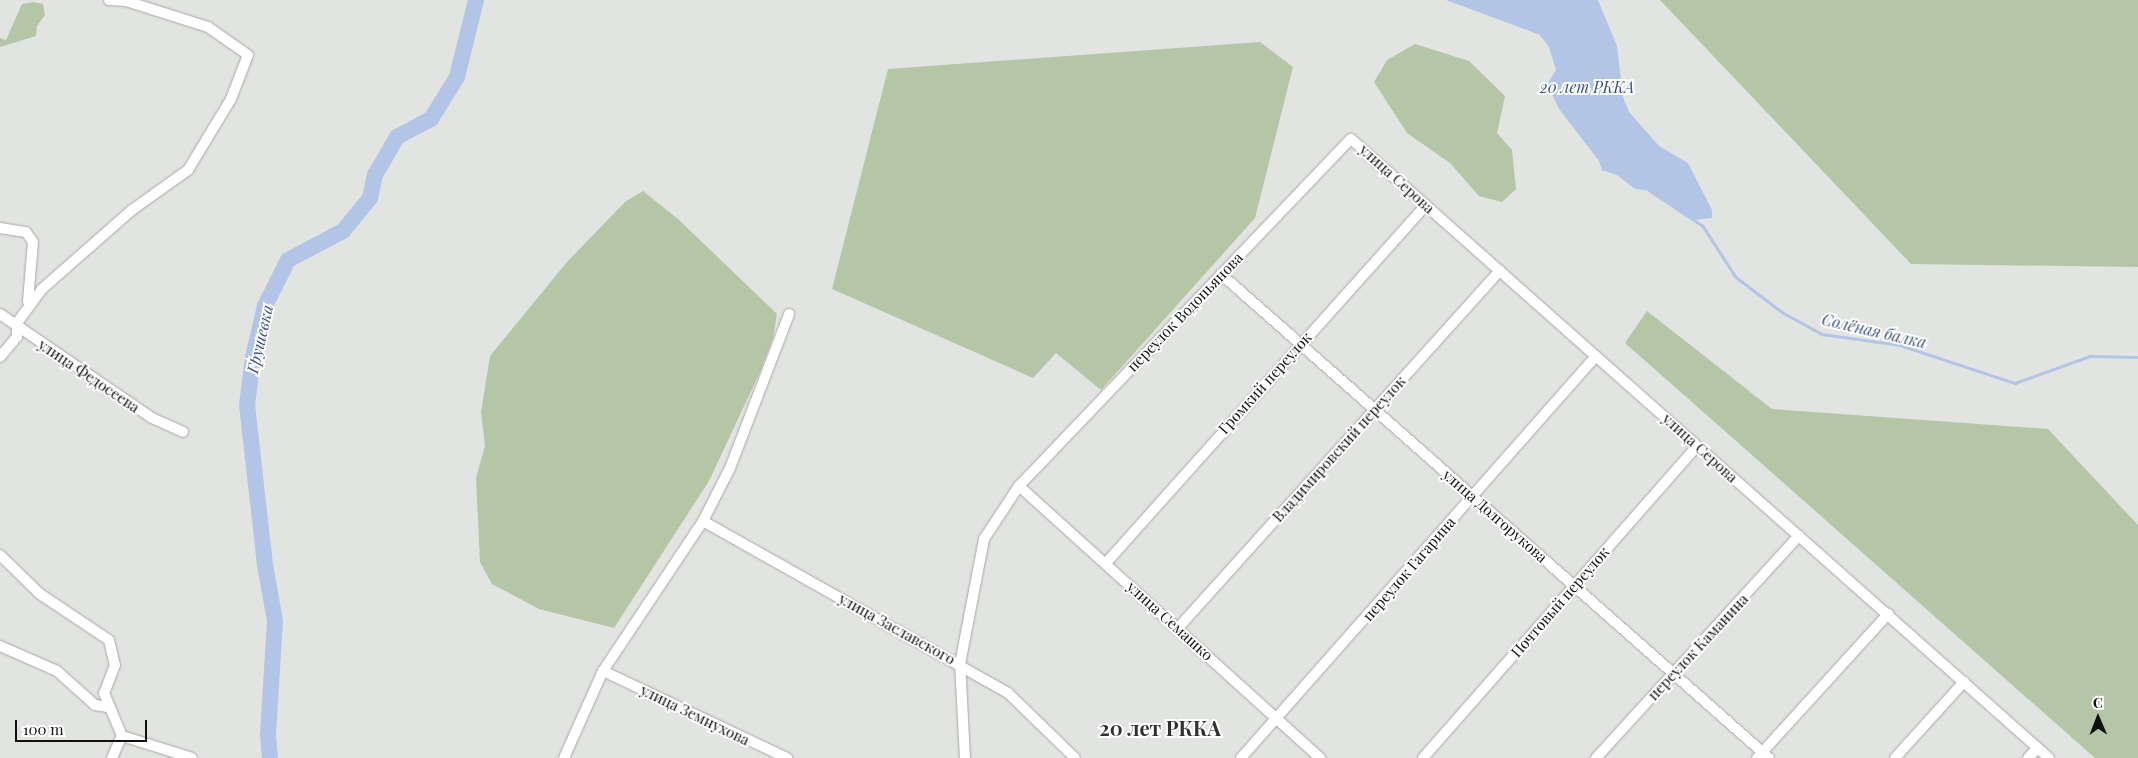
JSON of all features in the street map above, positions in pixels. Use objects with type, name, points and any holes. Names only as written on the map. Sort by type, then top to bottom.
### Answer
[{"type":"street","points":[[20,320],[42,289],[103,235],[188,170],[231,99],[248,55],[208,27],[126,1],[109,0]]},
{"type":"street","name":"улица Серова","points":[[1351,139],[2050,758]]},
{"type":"street","name":"переулок Водопьянова","points":[[965,758],[960,664],[984,539],[1019,486],[1351,139]]},
{"type":"street","name":"Громкий переулок","points":[[1106,563],[1426,205]]},
{"type":"street","points":[[0,228],[26,232],[32,242],[32,292],[20,320],[17,337],[0,357]]},
{"type":"street","name":"Владимировский переулок","points":[[1178,628],[1500,271]]},
{"type":"street","name":"улица Долгорукова","points":[[1221,274],[1674,673],[1763,756]]},
{"type":"street","name":"улица Федосеева","points":[[0,314],[20,320],[24,333],[152,418],[183,432]]},
{"type":"street","points":[[564,758],[603,671],[703,521],[730,468],[789,314]]},
{"type":"street","name":"переулок Гагарина","points":[[1242,758],[1596,356]]},
{"type":"street","name":"Почтовый переулок","points":[[1423,758],[1698,446]]},
{"type":"street","name":"улица Семашко","points":[[1019,486],[1320,758]]},
{"type":"street","name":"улица Заславского","points":[[703,521],[960,664],[1008,693],[1074,758]]},
{"type":"street","name":"переулок Каманина","points":[[1596,758],[1799,536]]},
{"type":"street","points":[[0,555],[40,594],[109,640],[114,650],[116,665],[104,693],[108,707],[122,736],[192,758]]},
{"type":"street","points":[[1763,756],[1888,614]]},
{"type":"street","points":[[0,646],[57,672],[95,705],[108,707]]},
{"type":"street","name":"улица Земнухова","points":[[603,671],[787,758]]},
{"type":"street","points":[[1894,758],[1964,682]]},
{"type":"street","points":[[112,758],[122,736]]},
{"type":"street","points":[[2028,758],[2038,748]]},
{"type":"green space","points":[[1660,0],[2138,0],[2138,267],[1911,264]]},
{"type":"green space","points":[[33,2],[43,4],[45,15],[37,26],[36,36],[0,47],[0,38],[6,40],[22,4]]},
{"type":"green space","points":[[1260,42],[1293,67],[1255,218],[1101,390],[1056,353],[1033,378],[832,289],[888,69]]},
{"type":"green space","points":[[1415,44],[1469,61],[1505,96],[1497,133],[1512,150],[1516,189],[1502,202],[1479,196],[1450,163],[1407,133],[1374,82],[1387,60]]},
{"type":"green space","points":[[643,191],[678,219],[777,314],[773,338],[760,372],[709,481],[614,628],[539,609],[492,584],[480,562],[476,478],[485,446],[481,412],[490,356],[567,262],[625,202]]},
{"type":"green space","points":[[1647,311],[1772,409],[2048,429],[2138,525],[2138,758],[2095,758],[1625,343]]},
{"type":"water","name":"20 лет РККА","points":[[1446,0],[1598,0],[1617,46],[1623,97],[1629,112],[1659,146],[1688,163],[1712,210],[1712,218],[1694,220],[1651,191],[1635,189],[1617,175],[1602,170],[1599,161],[1559,109],[1550,90],[1549,81],[1556,70],[1549,47],[1540,35]]},
{"type":"waterway","name":"Грушевка","points":[[270,758],[268,735],[275,621],[265,565],[247,405],[253,357],[265,306],[288,260],[343,231],[370,198],[375,175],[397,137],[431,119],[457,77],[476,0]]},
{"type":"waterway","name":"Солёная балка","points":[[1649,190],[1703,226],[1736,277],[1782,312],[1822,334],[1900,345],[2015,383],[2090,356],[2138,357]]},
{"type":"district","name":"20 лет РККА","points":[[1160,727]]}]
